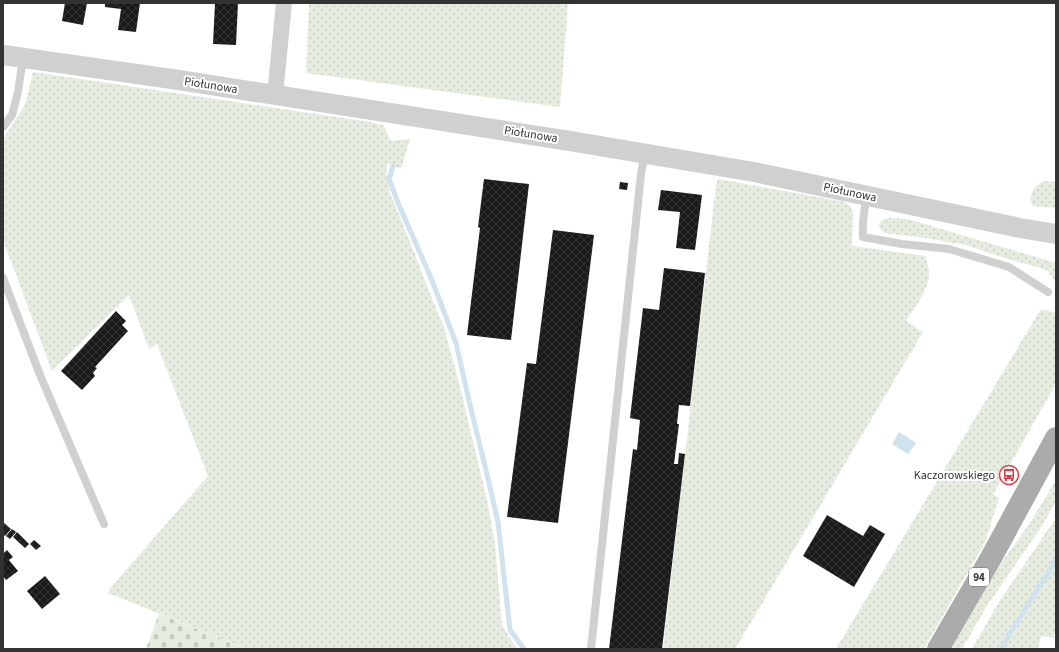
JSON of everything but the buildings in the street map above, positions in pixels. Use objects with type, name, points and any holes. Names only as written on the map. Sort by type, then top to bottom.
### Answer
[{"type":"main road","name":"94","points":[[938,649],[992,556],[1056,438]]},
{"type":"street","points":[[275,95],[284,3]]},
{"type":"street","name":"Piołunowa","points":[[3,55],[442,120],[645,153],[754,172],[1020,228],[1056,234]]},
{"type":"lane","points":[[3,126],[12,115],[18,92],[23,58]]},
{"type":"lane","points":[[591,649],[640,182],[645,153]]},
{"type":"lane","points":[[867,196],[862,225],[863,237],[902,244],[949,249],[1009,267],[1048,292]]},
{"type":"lane","points":[[3,278],[40,375],[104,524]]},
{"type":"green space","points":[[309,3],[568,3],[560,107],[306,73]]},
{"type":"green space","points":[[33,72],[370,122],[383,125],[391,141],[410,139],[401,169],[387,163],[386,173],[390,193],[444,327],[487,500],[495,544],[502,625],[518,649],[248,649],[108,593],[113,585],[208,476],[157,344],[149,349],[129,295],[52,371],[3,240],[3,139],[25,105]]},
{"type":"green space","points":[[718,179],[845,202],[851,207],[853,212],[852,246],[926,256],[929,272],[927,286],[906,321],[923,332],[735,649],[663,649],[716,185]]},
{"type":"green space","points":[[1044,181],[1056,182],[1056,208],[1033,206],[1031,202],[1032,191],[1037,185]]},
{"type":"green space","points":[[888,218],[911,220],[1056,263],[1056,282],[1047,270],[966,245],[884,233],[880,229],[879,224],[882,220]]},
{"type":"green space","points":[[1041,309],[1056,313],[1056,384],[993,494],[999,498],[985,542],[924,649],[836,649]]},
{"type":"green space","points":[[1056,480],[1056,501],[1040,529],[988,604],[962,649],[949,649],[995,572],[1032,520]]},
{"type":"green space","points":[[1056,518],[1056,625],[1054,638],[1041,636],[1038,649],[972,649],[999,602]]},
{"type":"green space","points":[[159,614],[248,649],[146,649]]},
{"type":"water","points":[[899,432],[916,443],[908,454],[892,444]]},
{"type":"waterway","points":[[393,166],[389,179],[431,278],[456,343],[498,522],[510,630],[524,649]]},
{"type":"waterway","points":[[1000,649],[1056,560]]},
{"type":"place","name":"Kaczorowskiego","points":[[1009,475]]}]
